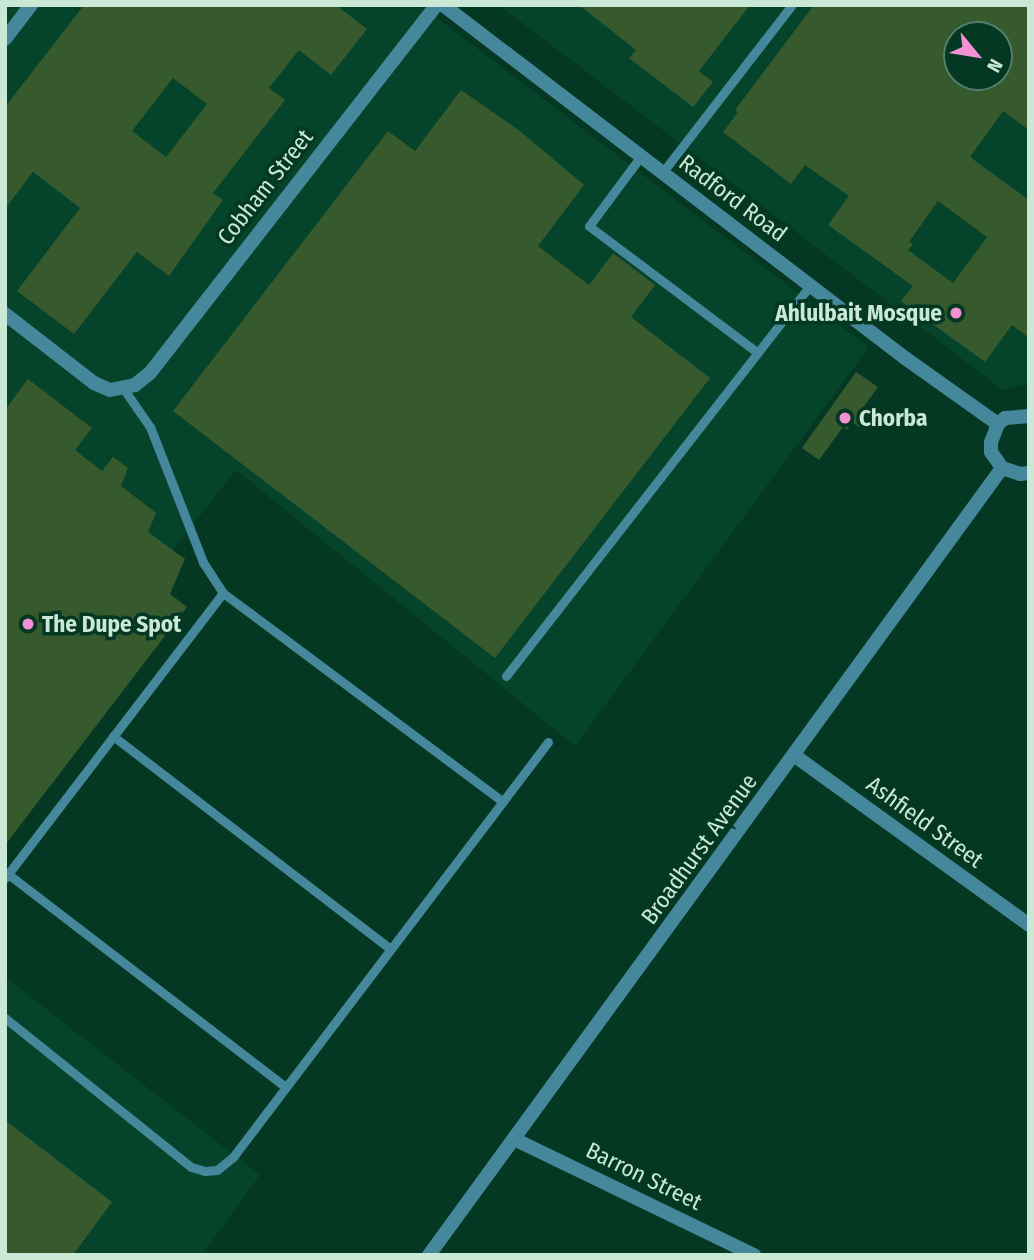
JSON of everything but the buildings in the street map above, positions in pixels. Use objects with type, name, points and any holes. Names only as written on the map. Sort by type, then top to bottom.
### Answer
[{"type":"street","points":[[5,39],[31,5]]},
{"type":"street","name":"Cobham Street","points":[[123,388],[135,385],[150,373],[436,5]]},
{"type":"street","name":"Radford Road","points":[[443,5],[810,285],[998,424]]},
{"type":"street","points":[[5,314],[94,383],[110,390],[123,388]]},
{"type":"street","points":[[1029,415],[1014,415],[998,424],[990,442],[991,452],[1002,468],[1020,474],[1029,473]]},
{"type":"street","name":"Broadhurst Avenue","points":[[429,1255],[795,756],[1002,468]]},
{"type":"street","name":"Ashfield Street","points":[[795,756],[1029,925]]},
{"type":"street","name":"Barron Street","points":[[514,1139],[754,1255]]},
{"type":"lane","points":[[662,173],[792,5]]},
{"type":"lane","points":[[641,156],[589,226],[757,352]]},
{"type":"lane","points":[[506,676],[810,285]]},
{"type":"lane","points":[[123,388],[150,428],[203,562],[223,593],[503,802]]},
{"type":"lane","points":[[223,593],[7,876],[286,1087]]},
{"type":"lane","points":[[113,736],[391,948]]},
{"type":"lane","points":[[5,1018],[191,1167],[205,1171],[218,1170],[233,1157],[548,742]]},
{"type":"shaded area","points":[[5,5],[420,5],[869,347],[575,746],[236,470],[5,764]]},
{"type":"shaded area","points":[[499,5],[1029,5],[1029,383],[1003,390]]},
{"type":"shaded area","points":[[5,977],[260,1175],[202,1255],[5,1255]]},
{"type":"place","name":"Ahlulbait Mosque","points":[[956,313]]},
{"type":"place","name":"Chorba","points":[[845,418]]},
{"type":"place","name":"The Dupe Spot","points":[[28,624]]}]
